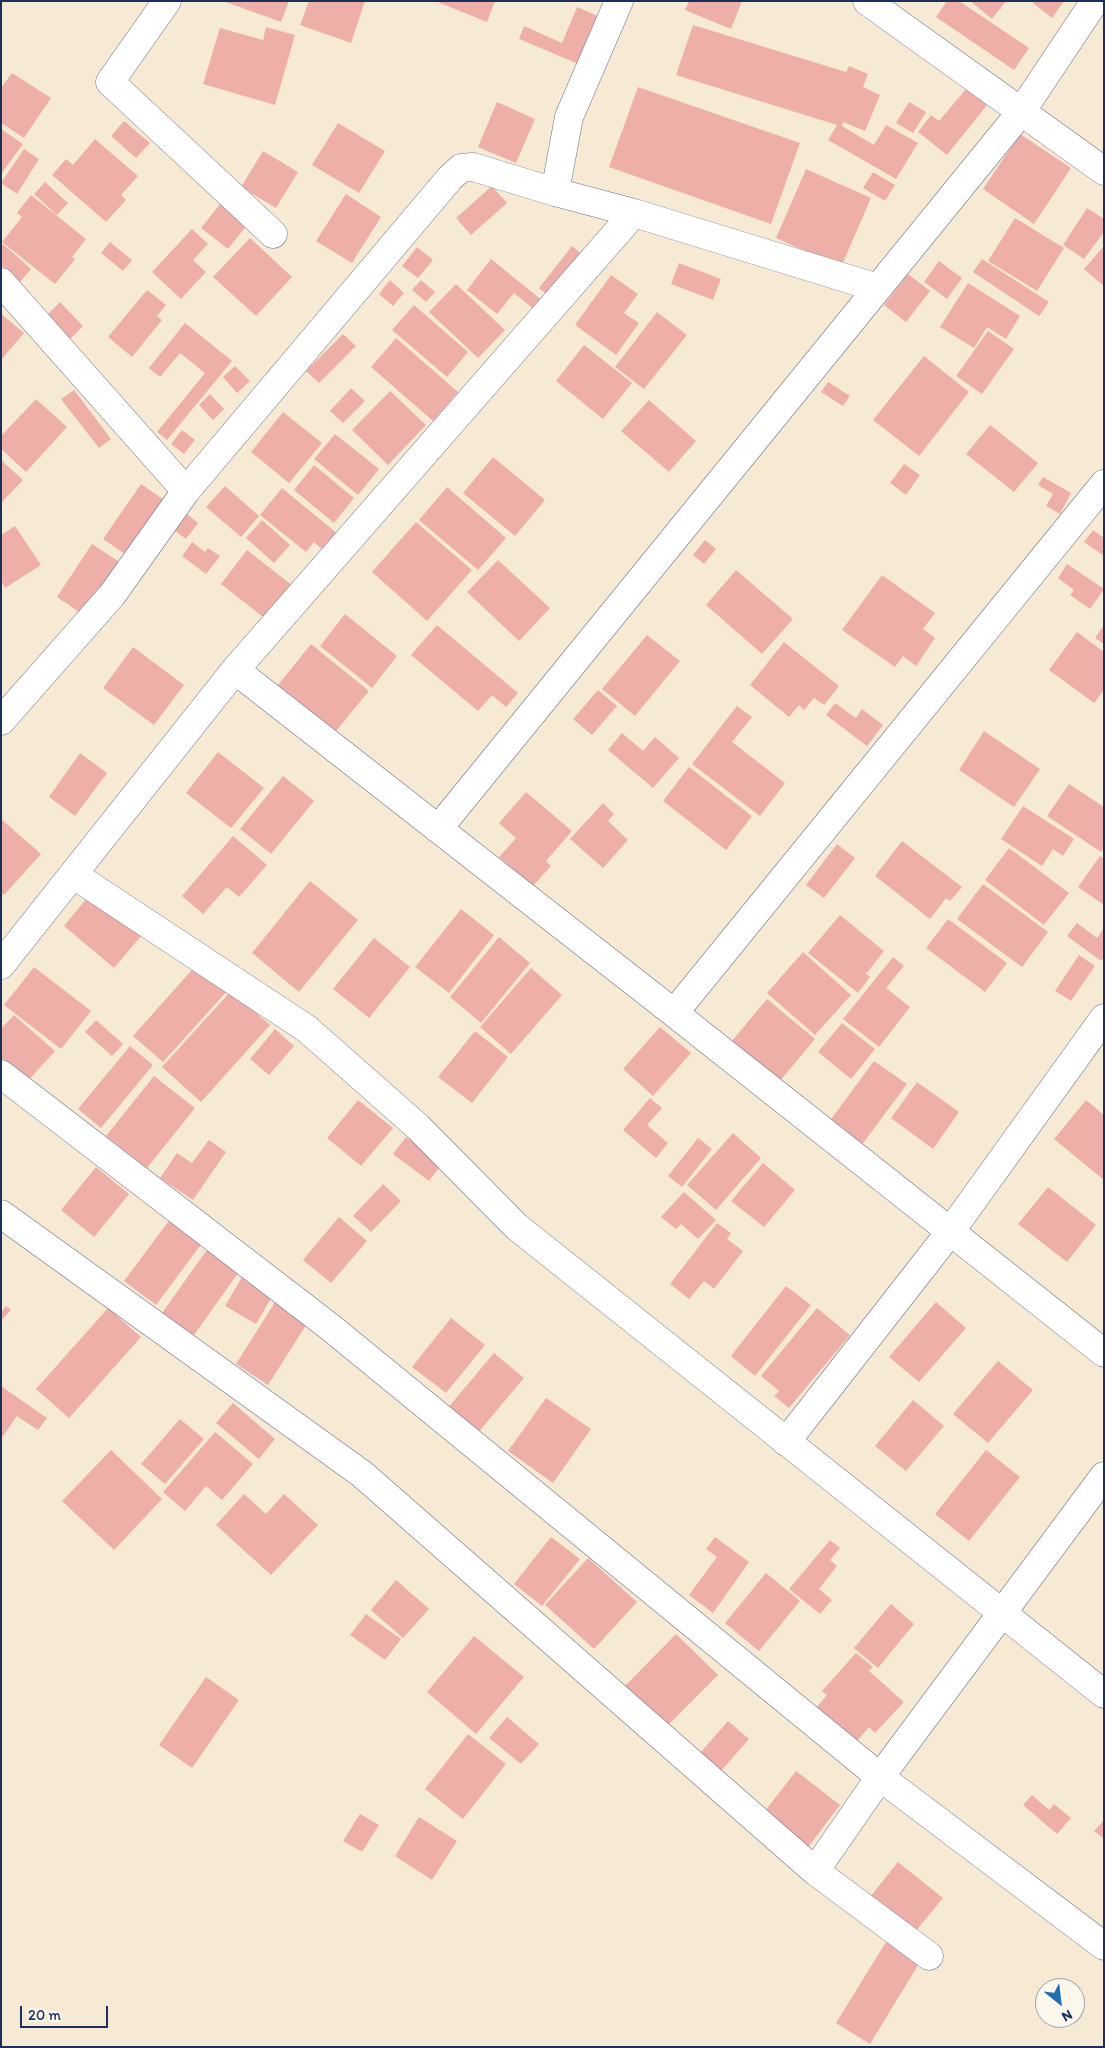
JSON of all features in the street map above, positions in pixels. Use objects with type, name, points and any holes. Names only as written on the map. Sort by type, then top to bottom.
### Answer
[{"type":"street","points":[[167,1],[110,82],[273,234]]},
{"type":"street","points":[[555,192],[569,117],[619,1]]},
{"type":"street","points":[[867,1],[1104,171]]},
{"type":"street","points":[[438,829],[1021,112],[1095,1]]},
{"type":"street","points":[[1,721],[112,595],[186,491],[443,185],[461,168],[473,167],[555,192],[634,213],[878,288]]},
{"type":"street","points":[[1,965],[236,670],[634,213]]},
{"type":"street","points":[[1,282],[186,491]]},
{"type":"street","points":[[674,1013],[1104,484]]},
{"type":"street","points":[[236,670],[1104,1353]]},
{"type":"street","points":[[74,875],[307,1028],[418,1127],[517,1228],[1104,1694]]},
{"type":"street","points":[[786,1442],[950,1232],[1104,1018]]},
{"type":"street","points":[[1,1074],[330,1327],[880,1777],[1104,1946]]},
{"type":"street","points":[[1,1214],[362,1474],[815,1871],[929,1956]]},
{"type":"street","points":[[815,1871],[880,1777],[1104,1476]]},
{"type":"building","points":[[223,1],[289,1],[281,22]]},
{"type":"building","points":[[309,1],[365,1],[351,43],[300,25]]},
{"type":"building","points":[[435,1],[495,1],[487,22]]},
{"type":"building","points":[[689,1],[742,1],[731,29],[685,10]]},
{"type":"building","points":[[947,1],[959,1],[1029,48],[1014,70],[936,17]]},
{"type":"building","points":[[970,1],[1006,1],[992,19]]},
{"type":"building","points":[[1035,1],[1064,1],[1052,18],[1033,3]]},
{"type":"building","points":[[577,7],[602,18],[581,65],[519,39],[524,26],[562,43]]},
{"type":"building","points":[[693,25],[846,72],[849,66],[868,74],[863,87],[880,95],[865,131],[843,122],[842,126],[874,145],[886,125],[918,143],[896,179],[828,140],[837,125],[676,75]]},
{"type":"building","points":[[266,27],[295,35],[275,105],[203,84],[220,28],[263,40]]},
{"type":"building","points":[[12,73],[51,98],[24,138],[1,123],[1,88]]},
{"type":"building","points":[[638,87],[800,143],[771,224],[609,167]]},
{"type":"building","points":[[966,89],[987,105],[947,155],[918,132],[931,115],[939,121]]},
{"type":"building","points":[[497,102],[535,119],[516,163],[478,147]]},
{"type":"building","points":[[909,102],[926,112],[913,133],[896,123]]},
{"type":"building","points":[[124,121],[150,143],[136,158],[111,136]]},
{"type":"building","points":[[338,123],[385,151],[359,193],[312,165]]},
{"type":"building","points":[[1,129],[23,144],[1,174]]},
{"type":"building","points":[[1020,134],[1071,168],[1034,224],[983,189]]},
{"type":"building","points":[[95,139],[138,176],[121,195],[126,200],[106,222],[52,175],[66,159],[73,165]]},
{"type":"building","points":[[24,149],[39,159],[17,194],[1,183]]},
{"type":"building","points":[[263,151],[298,172],[276,208],[241,187]]},
{"type":"building","points":[[806,169],[871,198],[841,267],[776,238]]},
{"type":"building","points":[[873,172],[895,185],[885,201],[863,188]]},
{"type":"building","points":[[45,182],[68,203],[57,215],[34,194]]},
{"type":"building","points":[[492,186],[507,203],[471,235],[456,218]]},
{"type":"building","points":[[346,194],[381,217],[352,263],[316,241]]},
{"type":"building","points":[[31,195],[86,239],[72,257],[75,259],[55,284],[2,242],[22,217],[17,213]]},
{"type":"building","points":[[220,204],[247,225],[228,249],[201,228]]},
{"type":"building","points":[[1087,208],[1104,219],[1104,232],[1084,259],[1063,245]]},
{"type":"building","points":[[1015,218],[1064,248],[1037,291],[988,261]]},
{"type":"building","points":[[192,229],[208,244],[193,260],[206,272],[181,299],[152,272]]},
{"type":"building","points":[[250,238],[292,277],[256,316],[213,277]]},
{"type":"building","points":[[110,242],[132,260],[123,271],[101,253]]},
{"type":"building","points":[[3,244],[31,269],[20,282],[1,265],[1,247]]},
{"type":"building","points":[[572,246],[583,255],[550,297],[539,288]]},
{"type":"building","points":[[417,247],[433,260],[418,278],[402,266]]},
{"type":"building","points":[[1104,247],[1104,286],[1084,269]]},
{"type":"building","points":[[491,259],[544,302],[536,311],[514,293],[497,314],[467,290]]},
{"type":"building","points":[[982,259],[1049,302],[1039,316],[973,272]]},
{"type":"building","points":[[939,261],[962,278],[947,299],[924,282]]},
{"type":"building","points":[[679,263],[721,279],[713,300],[671,284]]},
{"type":"building","points":[[908,274],[930,291],[906,322],[884,305]]},
{"type":"building","points":[[611,275],[638,294],[624,313],[639,323],[616,355],[575,325]]},
{"type":"building","points":[[390,280],[404,293],[393,306],[379,294]]},
{"type":"building","points":[[421,280],[435,292],[426,302],[412,290]]},
{"type":"building","points":[[968,283],[1020,316],[1006,339],[987,327],[974,348],[940,327]]},
{"type":"building","points":[[456,284],[505,330],[478,358],[429,312]]},
{"type":"building","points":[[147,290],[166,305],[157,316],[162,320],[132,357],[108,337]]},
{"type":"building","points":[[60,302],[83,326],[69,340],[46,316]]},
{"type":"building","points":[[414,305],[468,352],[447,377],[392,330]]},
{"type":"building","points":[[657,312],[687,335],[644,389],[615,367]]},
{"type":"building","points":[[1,314],[24,333],[1,360]]},
{"type":"building","points":[[185,323],[232,361],[167,440],[157,432],[205,373],[180,353],[160,377],[149,368]]},
{"type":"building","points":[[988,331],[1014,349],[982,394],[956,376]]},
{"type":"building","points":[[343,334],[356,346],[319,383],[306,371]]},
{"type":"building","points":[[396,338],[458,392],[433,421],[371,367]]},
{"type":"building","points":[[584,345],[632,383],[603,419],[556,381]]},
{"type":"building","points":[[924,356],[969,392],[919,456],[873,420]]},
{"type":"building","points":[[235,366],[250,381],[237,393],[223,377]]},
{"type":"building","points":[[828,382],[850,396],[843,406],[821,392]]},
{"type":"building","points":[[351,388],[365,401],[343,423],[330,411]]},
{"type":"building","points":[[74,390],[111,439],[99,448],[61,399]]},
{"type":"building","points":[[390,391],[426,425],[388,465],[352,430]]},
{"type":"building","points":[[210,394],[224,409],[213,420],[199,405]]},
{"type":"building","points":[[36,399],[67,427],[26,472],[1,449],[1,436]]},
{"type":"building","points":[[649,400],[696,441],[669,472],[621,431]]},
{"type":"building","points":[[283,412],[322,443],[289,483],[251,452]]},
{"type":"building","points":[[990,425],[1038,463],[1014,492],[966,454]]},
{"type":"building","points":[[182,430],[195,440],[184,454],[171,444]]},
{"type":"building","points":[[335,434],[379,469],[358,495],[314,459]]},
{"type":"building","points":[[493,457],[545,500],[515,536],[463,493]]},
{"type":"building","points":[[1,460],[23,480],[1,503]]},
{"type":"building","points":[[904,464],[920,475],[906,495],[890,483]]},
{"type":"building","points":[[314,465],[354,498],[334,523],[294,490]]},
{"type":"building","points":[[1043,477],[1071,493],[1060,514],[1046,506],[1053,494],[1038,485]]},
{"type":"building","points":[[141,484],[167,502],[128,556],[103,539]]},
{"type":"building","points":[[225,486],[259,516],[241,537],[206,507]]},
{"type":"building","points":[[447,487],[506,538],[478,570],[419,520]]},
{"type":"building","points":[[282,488],[339,535],[325,552],[314,542],[306,552],[260,515]]},
{"type":"building","points":[[187,514],[198,523],[186,539],[174,530]]},
{"type":"building","points":[[262,520],[290,545],[274,563],[246,538]]},
{"type":"building","points":[[416,522],[472,570],[427,621],[372,572]]},
{"type":"building","points":[[15,526],[41,565],[5,588],[1,581],[1,535]]},
{"type":"building","points":[[1093,530],[1104,538],[1104,556],[1084,542]]},
{"type":"building","points":[[705,540],[716,549],[704,564],[693,555]]},
{"type":"building","points":[[192,542],[205,552],[208,548],[220,556],[206,574],[182,556]]},
{"type":"building","points":[[92,544],[121,563],[85,616],[57,597]]},
{"type":"building","points":[[247,550],[293,586],[267,620],[221,584]]},
{"type":"building","points":[[498,560],[550,608],[519,641],[467,592]]},
{"type":"building","points":[[1067,564],[1104,589],[1090,609],[1070,595],[1074,590],[1058,578]]},
{"type":"building","points":[[736,570],[793,619],[762,654],[706,605]]},
{"type":"building","points":[[882,575],[935,613],[923,629],[935,638],[916,666],[903,656],[895,667],[842,630]]},
{"type":"building","points":[[345,614],[397,656],[372,688],[320,646]]},
{"type":"building","points":[[437,625],[518,693],[506,707],[492,695],[478,711],[411,655]]},
{"type":"building","points":[[1104,625],[1104,644],[1095,638]]},
{"type":"building","points":[[1077,632],[1104,652],[1104,690],[1094,703],[1049,670]]},
{"type":"building","points":[[647,635],[680,661],[635,716],[602,689]]},
{"type":"building","points":[[784,642],[839,686],[824,705],[814,698],[804,710],[799,705],[789,717],[750,685]]},
{"type":"building","points":[[311,644],[369,691],[336,731],[278,685]]},
{"type":"building","points":[[133,647],[184,685],[154,725],[103,688]]},
{"type":"building","points":[[598,690],[617,706],[592,735],[573,719]]},
{"type":"building","points":[[835,703],[856,718],[862,709],[883,725],[867,746],[826,715]]},
{"type":"building","points":[[737,706],[752,717],[732,742],[785,783],[760,816],[692,764]]},
{"type":"building","points":[[984,731],[1040,769],[1014,807],[959,770]]},
{"type":"building","points":[[622,733],[643,751],[655,737],[679,758],[653,788],[608,750]]},
{"type":"building","points":[[218,752],[264,788],[231,828],[186,793]]},
{"type":"building","points":[[80,753],[107,773],[75,816],[49,797]]},
{"type":"building","points":[[689,767],[752,816],[726,850],[663,801]]},
{"type":"building","points":[[283,776],[314,801],[271,854],[240,829]]},
{"type":"building","points":[[1069,784],[1104,807],[1104,848],[1101,852],[1047,816]]},
{"type":"building","points":[[526,792],[572,831],[546,861],[551,866],[533,886],[499,857],[516,838],[499,823]]},
{"type":"building","points":[[603,803],[614,814],[608,821],[628,840],[603,868],[570,839]]},
{"type":"building","points":[[1023,806],[1074,839],[1063,856],[1053,849],[1042,866],[1001,839]]},
{"type":"building","points":[[1,819],[41,854],[4,895],[1,892]]},
{"type":"building","points":[[233,836],[267,865],[239,897],[227,887],[203,914],[182,896]]},
{"type":"building","points":[[902,841],[962,887],[950,901],[946,898],[930,919],[875,876]]},
{"type":"building","points":[[837,844],[855,858],[824,898],[806,885]]},
{"type":"building","points":[[1009,848],[1069,893],[1044,925],[985,880]]},
{"type":"building","points":[[1100,856],[1104,859],[1104,905],[1078,887]]},
{"type":"building","points":[[310,881],[358,920],[299,992],[252,953]]},
{"type":"building","points":[[983,884],[1048,932],[1022,967],[957,919]]},
{"type":"building","points":[[91,893],[142,935],[114,968],[64,926]]},
{"type":"building","points":[[461,909],[494,935],[449,993],[415,967]]},
{"type":"building","points":[[840,915],[884,951],[866,974],[870,977],[858,993],[808,953]]},
{"type":"building","points":[[948,919],[1007,963],[985,992],[926,948]]},
{"type":"building","points":[[1077,923],[1097,938],[1104,928],[1104,957],[1101,961],[1067,936]]},
{"type":"building","points":[[499,937],[530,963],[481,1023],[450,997]]},
{"type":"building","points":[[374,938],[410,967],[369,1018],[333,989]]},
{"type":"building","points":[[803,952],[851,995],[815,1035],[767,993]]},
{"type":"building","points":[[1079,955],[1095,966],[1071,1001],[1055,991]]},
{"type":"building","points":[[893,957],[904,966],[886,988],[910,1007],[879,1047],[843,1019]]},
{"type":"building","points":[[198,963],[228,990],[163,1062],[133,1036]]},
{"type":"building","points":[[34,967],[91,1011],[61,1049],[4,1005]]},
{"type":"building","points":[[531,968],[562,995],[511,1054],[480,1027]]},
{"type":"building","points":[[231,991],[270,1025],[201,1102],[162,1067]]},
{"type":"building","points":[[767,999],[815,1039],[779,1082],[731,1042]]},
{"type":"building","points":[[14,1015],[55,1051],[27,1082],[1,1058],[1,1029]]},
{"type":"building","points":[[96,1020],[123,1044],[112,1056],[85,1032]]},
{"type":"building","points":[[842,1023],[875,1049],[851,1079],[818,1052]]},
{"type":"building","points":[[660,1027],[691,1053],[653,1096],[623,1069]]},
{"type":"building","points":[[275,1029],[294,1046],[269,1075],[250,1059]]},
{"type":"building","points":[[475,1031],[508,1057],[472,1103],[438,1077]]},
{"type":"building","points":[[130,1046],[153,1065],[101,1128],[78,1109]]},
{"type":"building","points":[[874,1061],[907,1084],[861,1146],[829,1122]]},
{"type":"building","points":[[154,1076],[195,1108],[147,1168],[106,1136]]},
{"type":"building","points":[[917,1082],[959,1112],[933,1149],[891,1118]]},
{"type":"building","points":[[650,1098],[662,1108],[647,1125],[668,1143],[656,1158],[623,1130]]},
{"type":"building","points":[[358,1100],[393,1128],[361,1166],[327,1138]]},
{"type":"building","points":[[1086,1100],[1104,1115],[1104,1180],[1054,1139]]},
{"type":"building","points":[[733,1133],[761,1158],[716,1210],[687,1185]]},
{"type":"building","points":[[406,1137],[442,1164],[429,1181],[393,1154]]},
{"type":"building","points":[[698,1138],[712,1149],[682,1187],[668,1176]]},
{"type":"building","points":[[209,1140],[226,1152],[193,1200],[160,1178],[177,1153],[192,1163]]},
{"type":"building","points":[[763,1163],[795,1190],[764,1227],[731,1201]]},
{"type":"building","points":[[96,1167],[129,1194],[94,1237],[61,1210]]},
{"type":"building","points":[[383,1184],[401,1201],[371,1232],[353,1216]]},
{"type":"building","points":[[1048,1187],[1096,1225],[1067,1262],[1018,1224]]},
{"type":"building","points":[[684,1192],[716,1220],[698,1239],[681,1224],[676,1229],[661,1217]]},
{"type":"building","points":[[339,1217],[367,1241],[331,1283],[303,1260]]},
{"type":"building","points":[[171,1218],[203,1242],[156,1305],[124,1281]]},
{"type":"building","points":[[717,1223],[731,1233],[727,1239],[743,1251],[714,1289],[704,1281],[689,1299],[670,1284]]},
{"type":"building","points":[[209,1247],[241,1269],[194,1335],[162,1313]]},
{"type":"building","points":[[242,1277],[273,1295],[256,1324],[225,1306]]},
{"type":"building","points":[[786,1286],[811,1305],[755,1376],[731,1356]]},
{"type":"building","points":[[277,1299],[310,1319],[268,1385],[236,1364]]},
{"type":"building","points":[[936,1302],[966,1328],[919,1382],[889,1357]]},
{"type":"building","points":[[6,1306],[11,1310],[1,1321],[1,1312]]},
{"type":"building","points":[[108,1308],[141,1337],[69,1418],[36,1389]]},
{"type":"building","points":[[817,1308],[850,1335],[789,1408],[774,1396],[779,1391],[761,1376]]},
{"type":"building","points":[[451,1318],[485,1345],[446,1393],[412,1367]]},
{"type":"building","points":[[494,1353],[524,1378],[476,1435],[446,1410]]},
{"type":"building","points":[[998,1361],[1033,1390],[988,1443],[953,1414]]},
{"type":"building","points":[[1,1386],[47,1418],[38,1430],[17,1416],[1,1439]]},
{"type":"building","points":[[546,1398],[591,1429],[553,1483],[508,1451]]},
{"type":"building","points":[[913,1400],[944,1426],[906,1471],[875,1446]]},
{"type":"building","points":[[233,1403],[275,1439],[259,1459],[216,1423]]},
{"type":"building","points":[[180,1419],[204,1439],[165,1484],[141,1464]]},
{"type":"building","points":[[215,1432],[253,1464],[222,1500],[206,1486],[185,1511],[163,1492]]},
{"type":"building","points":[[111,1450],[162,1499],[114,1550],[62,1501]]},
{"type":"building","points":[[986,1450],[1020,1477],[969,1541],[935,1514]]},
{"type":"building","points":[[244,1494],[266,1514],[284,1494],[318,1525],[271,1575],[216,1525]]},
{"type":"building","points":[[551,1537],[580,1559],[542,1606],[514,1584]]},
{"type":"building","points":[[715,1537],[749,1562],[713,1613],[689,1595],[717,1557],[706,1549]]},
{"type":"building","points":[[830,1540],[840,1548],[830,1560],[837,1566],[819,1589],[832,1600],[820,1614],[789,1589]]},
{"type":"building","points":[[588,1558],[637,1602],[594,1649],[545,1605]]},
{"type":"building","points":[[766,1573],[800,1601],[759,1651],[725,1623]]},
{"type":"building","points":[[396,1580],[429,1609],[403,1638],[371,1610]]},
{"type":"building","points":[[891,1604],[914,1624],[878,1668],[854,1648]]},
{"type":"building","points":[[366,1614],[401,1639],[385,1660],[350,1635]]},
{"type":"building","points":[[676,1634],[718,1675],[666,1727],[624,1687]]},
{"type":"building","points":[[474,1636],[524,1677],[476,1734],[427,1692]]},
{"type":"building","points":[[856,1653],[873,1667],[869,1671],[904,1702],[875,1733],[869,1727],[850,1749],[811,1714],[827,1695],[822,1691]]},
{"type":"building","points":[[206,1677],[239,1700],[192,1768],[159,1745]]},
{"type":"building","points":[[507,1717],[539,1744],[521,1764],[489,1738]]},
{"type":"building","points":[[728,1721],[749,1739],[715,1778],[694,1760]]},
{"type":"building","points":[[468,1734],[506,1764],[463,1819],[425,1789]]},
{"type":"building","points":[[796,1771],[840,1805],[806,1850],[761,1816]]},
{"type":"building","points":[[1032,1795],[1049,1810],[1054,1804],[1071,1818],[1057,1834],[1023,1805]]},
{"type":"building","points":[[360,1814],[379,1825],[362,1852],[343,1841]]},
{"type":"building","points":[[419,1817],[457,1841],[432,1880],[395,1856]]},
{"type":"building","points":[[1104,1820],[1104,1839],[1094,1831]]},
{"type":"building","points":[[898,1862],[943,1898],[915,1932],[870,1897]]},
{"type":"building","points":[[886,1942],[920,1962],[870,2044],[836,2023]]}]
